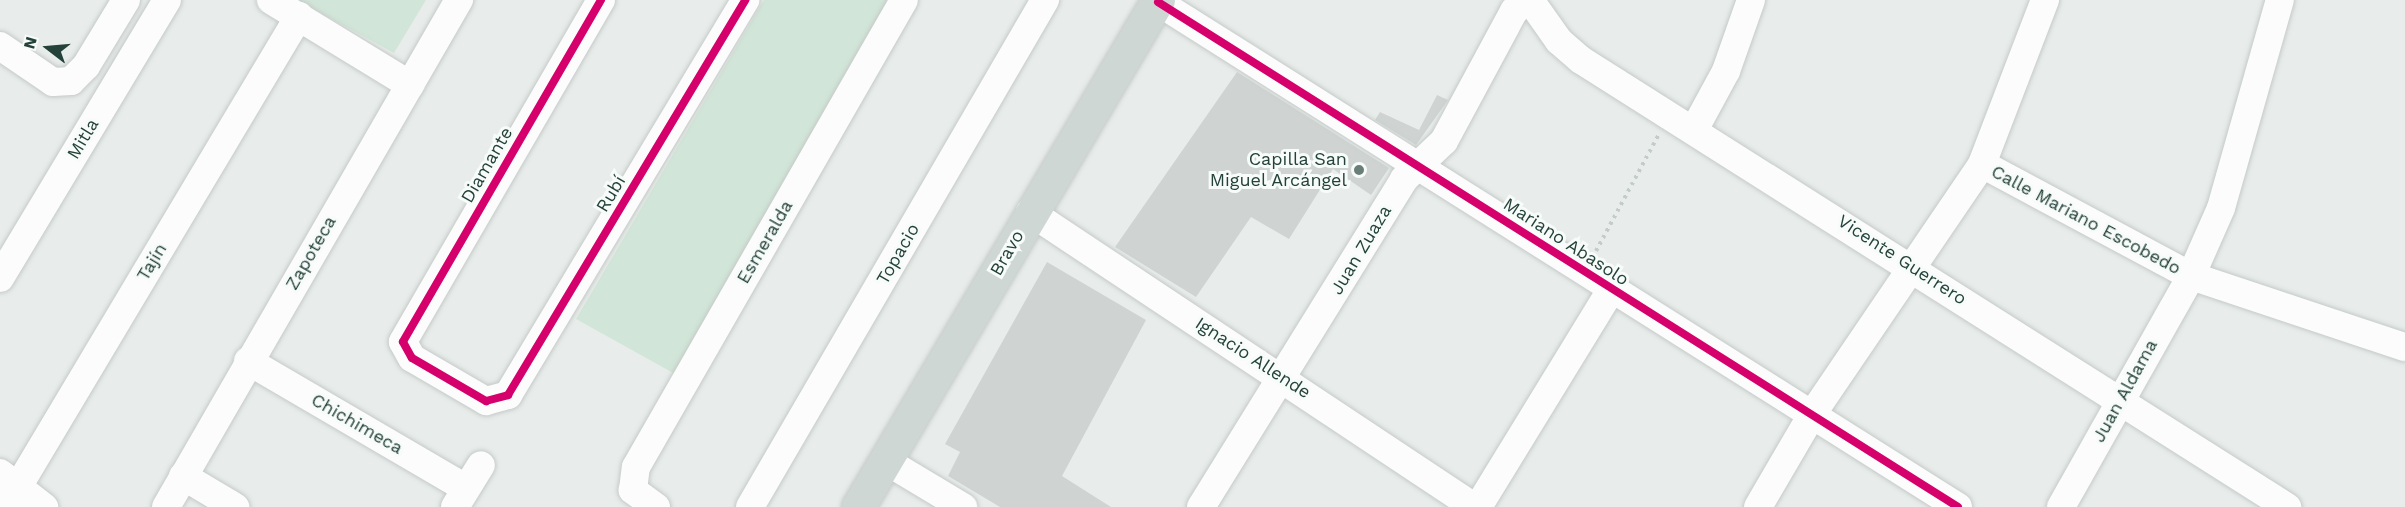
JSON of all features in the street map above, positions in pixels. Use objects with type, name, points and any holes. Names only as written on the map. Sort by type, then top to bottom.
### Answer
[{"type":"main road","name":"Bravo","points":[[858,507],[1030,212],[1158,1]]},
{"type":"street","points":[[0,46],[53,82],[71,81],[86,66],[126,0]]},
{"type":"street","name":"Mitla","points":[[0,278],[166,0]]},
{"type":"street","points":[[271,0],[410,85]]},
{"type":"street","name":"Zapoteca","points":[[166,507],[248,361],[459,0]]},
{"type":"street","name":"Diamante","points":[[501,401],[480,398],[402,347],[601,0]]},
{"type":"street","name":"Rubí","points":[[501,401],[745,0]]},
{"type":"street","name":"Esmeralda","points":[[656,507],[631,484],[904,0]]},
{"type":"street","name":"Topacio","points":[[750,507],[1045,0]]},
{"type":"street","name":"Vicente Guerrero","points":[[1528,0],[1553,34],[1581,60],[1911,265],[2119,402],[2287,507]]},
{"type":"street","name":"Juan Zuaza","points":[[1201,507],[1283,378],[1404,179],[1444,141],[1514,11],[1528,0]]},
{"type":"street","points":[[1694,130],[1730,61],[1751,0]]},
{"type":"street","points":[[1758,507],[1812,413],[1982,164],[2045,0]]},
{"type":"street","name":"Juan Aldama","points":[[2061,507],[2191,276],[2221,208],[2280,0]]},
{"type":"street","name":"Mariano Abasolo","points":[[1158,1],[1585,270],[1611,290],[1812,413],[1958,507]]},
{"type":"street","name":"Tajín","points":[[8,489],[299,16]]},
{"type":"street","name":"Calle Mariano Escobedo","points":[[1982,164],[2191,276],[2405,347]]},
{"type":"street","name":"Ignacio Allende","points":[[1030,212],[1476,507]]},
{"type":"street","points":[[1476,507],[1611,290]]},
{"type":"street","name":"Chichimeca","points":[[248,361],[467,487]]},
{"type":"street","points":[[886,461],[963,507]]},
{"type":"street","points":[[183,476],[235,507]]},
{"type":"street","points":[[8,489],[44,507]]},
{"type":"path","points":[[1585,270],[1669,115]]},
{"type":"green space","points":[[297,0],[426,0],[394,53]]},
{"type":"green space","points":[[764,0],[895,0],[675,374],[576,319]]},
{"type":"building","points":[[1237,72],[1389,168],[1371,195],[1333,169],[1289,239],[1251,217],[1196,297],[1115,247]]},
{"type":"building","points":[[1437,95],[1448,100],[1416,145],[1375,120],[1380,112],[1419,130]]},
{"type":"building","points":[[1047,262],[1146,320],[1062,476],[1111,507],[1000,507],[948,476],[960,452],[945,444]]},
{"type":"cycle path","points":[[601,0],[403,342],[412,358],[486,401],[508,395],[745,0]]},
{"type":"cycle path","points":[[1158,2],[1958,507]]},
{"type":"place","name":"Capilla San Miguel Arcángel","points":[[1359,170]]}]
